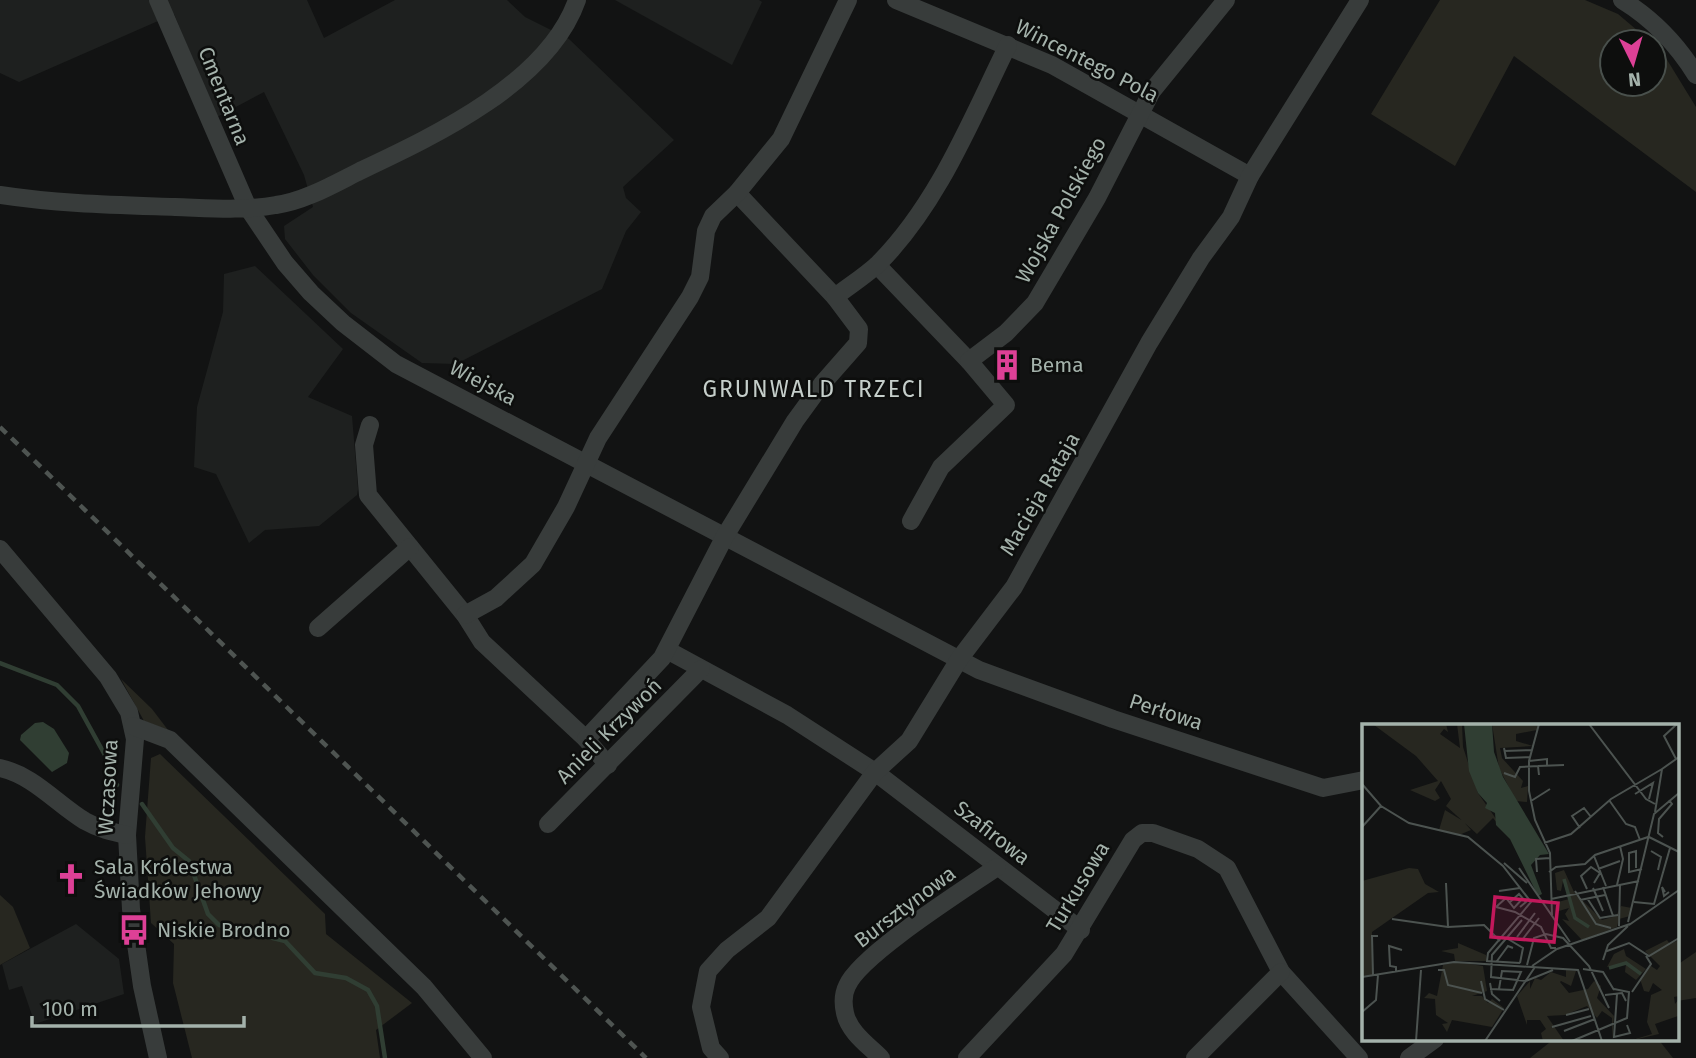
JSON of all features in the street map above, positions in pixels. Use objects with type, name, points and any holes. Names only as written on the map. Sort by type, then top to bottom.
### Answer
[{"type":"street","name":"Cmentarna","points":[[158,0],[248,208]]},
{"type":"street","points":[[0,194],[100,205],[248,208],[279,205],[300,198],[449,126],[484,103],[539,59],[560,33],[577,0]]},
{"type":"street","points":[[465,615],[496,597],[533,564],[566,507],[598,438],[690,297],[700,276],[706,231],[713,216],[737,193],[781,139],[849,0]]},
{"type":"street","name":"Wincentego Pola","points":[[896,0],[1009,45],[1140,113],[1250,176]]},
{"type":"street","name":"Wojska Polskiego","points":[[969,361],[1006,333],[1035,303],[1097,198],[1152,91],[1226,0]]},
{"type":"street","name":"Macieja Rataja","points":[[720,1058],[711,1048],[701,1007],[708,971],[727,950],[768,918],[875,772],[909,741],[960,658],[1014,587],[1149,343],[1201,258],[1231,217],[1250,176],[1360,0]]},
{"type":"street","points":[[1622,0],[1647,15],[1684,54],[1696,75]]},
{"type":"street","points":[[835,297],[877,265],[914,220],[941,177],[1009,45]]},
{"type":"street","points":[[586,739],[667,650],[725,536],[795,421],[822,384],[858,344],[859,329],[835,297],[737,193]]},
{"type":"street","name":"Wiejska","points":[[248,208],[285,263],[311,293],[342,323],[396,363],[960,658]]},
{"type":"street","points":[[877,265],[969,361],[1006,405],[941,467],[911,521]]},
{"type":"street","points":[[370,425],[365,444],[368,495],[465,615],[490,651],[586,739],[608,765]]},
{"type":"street","points":[[318,628],[410,547]]},
{"type":"street","points":[[0,549],[121,694],[133,726],[170,740],[424,987],[483,1058]]},
{"type":"street","name":"Anieli Krzywoń","points":[[667,650],[787,715],[875,772]]},
{"type":"street","name":"Perłowa","points":[[960,658],[979,670],[1113,719],[1324,788],[1362,780]]},
{"type":"street","name":"Anieli Krzywoń","points":[[548,824],[701,669]]},
{"type":"street","name":"Wczasowa","points":[[133,726],[134,756],[127,835],[135,941],[158,1058]]},
{"type":"street","points":[[0,768],[21,775],[85,821],[104,830],[127,835]]},
{"type":"street","name":"Szafirowa","points":[[875,772],[1081,930]]},
{"type":"street","name":"Turkusowa","points":[[967,1058],[1064,954],[1081,930],[1133,840],[1142,833],[1153,833],[1198,849],[1227,868],[1281,971],[1359,1058]]},
{"type":"street","name":"Bursztynowa","points":[[881,1058],[854,1031],[845,1014],[847,984],[894,939],[998,867]]},
{"type":"street","points":[[1195,1058],[1281,971]]},
{"type":"street","points":[[1409,1058],[1434,1040]]},
{"type":"shaded area","points":[[0,0],[307,0],[324,38],[395,0],[507,0],[525,17],[569,39],[674,140],[623,187],[626,198],[641,212],[626,231],[602,289],[456,364],[422,363],[351,313],[313,275],[285,239],[284,226],[313,207],[304,175],[264,92],[217,117],[174,14],[19,82],[0,73]]},
{"type":"shaded area","points":[[615,0],[759,0],[762,2],[732,65]]},
{"type":"shaded area","points":[[1440,0],[1585,0],[1618,14],[1634,28],[1598,28],[1598,98],[1668,98],[1668,61],[1696,107],[1696,192],[1514,56],[1455,166],[1371,114]]},
{"type":"shaded area","points":[[255,266],[343,349],[308,397],[352,416],[358,489],[357,495],[319,526],[265,530],[249,543],[216,474],[194,467],[197,407],[223,312],[224,274]]},
{"type":"shaded area","points":[[121,679],[152,709],[168,730],[144,721]]},
{"type":"shaded area","points":[[43,722],[54,729],[69,753],[67,763],[52,772],[20,740],[21,735],[35,723]]},
{"type":"shaded area","points":[[160,754],[325,914],[326,934],[412,1003],[376,1030],[380,1058],[192,1058],[173,983],[174,944],[151,923],[145,837],[151,758]]},
{"type":"shaded area","points":[[0,895],[13,907],[30,948],[0,965]]},
{"type":"shaded area","points":[[76,924],[119,959],[124,994],[35,1024],[22,986],[9,990],[2,964]]},
{"type":"shaded area","points":[[1696,952],[1696,998],[1678,1001],[1678,964]]},
{"type":"shaded area","points":[[1553,1040],[1659,1040],[1673,1058],[1530,1058]]},
{"type":"waterway","points":[[0,663],[57,685],[78,706],[106,757],[108,780],[117,785]]},
{"type":"waterway","points":[[142,804],[173,848],[189,861],[208,914],[219,925],[285,941],[315,973],[346,978],[368,990],[377,1006],[385,1058]]},
{"type":"railway","points":[[0,427],[646,1058]]},
{"type":"place","name":"Bema","points":[[1007,365]]},
{"type":"place","name":"Sala Królestwa Świadków Jehowy","points":[[71,879]]},
{"type":"place","name":"Niskie Brodno","points":[[134,930]]},
{"type":"district","name":"GRUNWALD TRZECI","points":[[814,389]]}]
